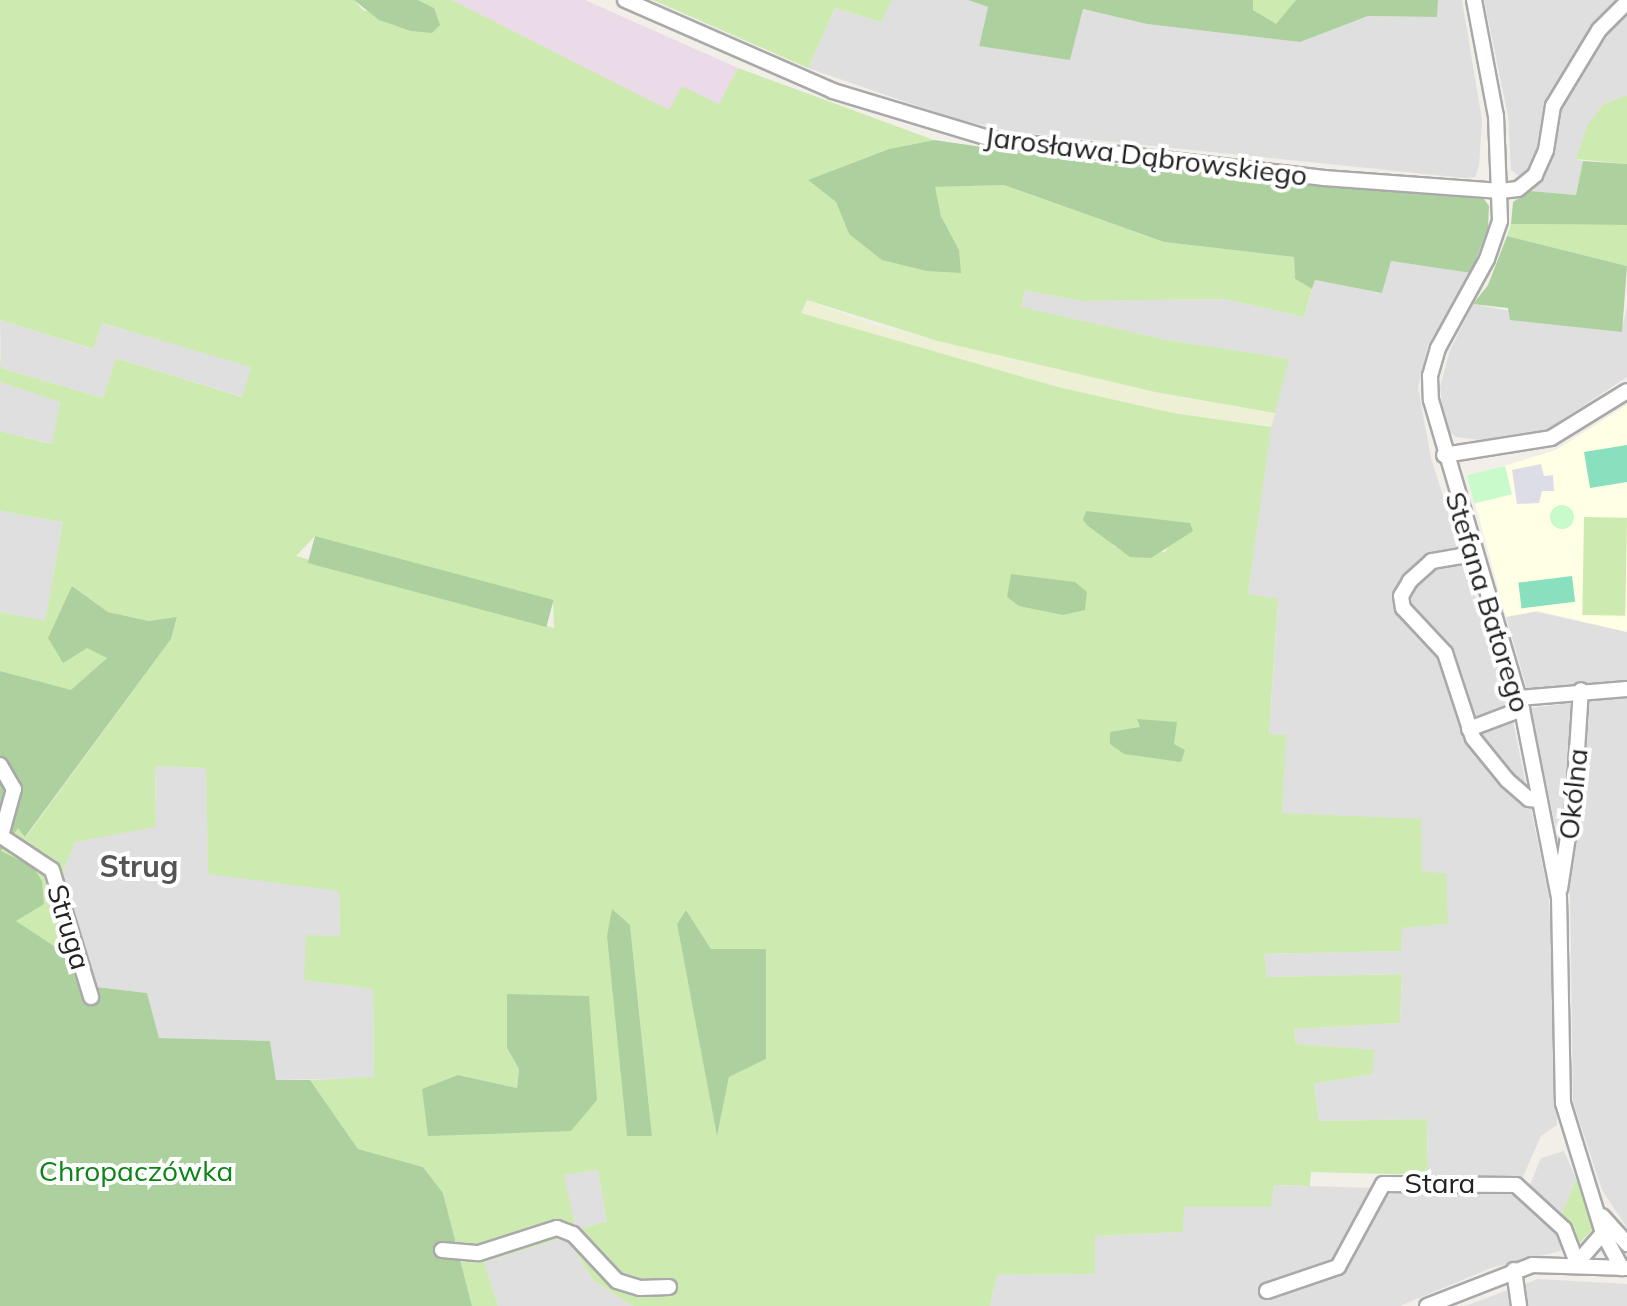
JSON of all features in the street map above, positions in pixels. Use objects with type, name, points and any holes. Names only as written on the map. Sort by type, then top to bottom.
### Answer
[{"type":"street","name":"Jarosława Dąbrowskiego","points":[[625,0],[833,91],[992,139],[1324,178],[1501,191]]},
{"type":"street","name":"Stefana Batorego","points":[[1474,0],[1492,86],[1501,191],[1492,248],[1432,367],[1433,414],[1520,703],[1559,897],[1563,1103],[1602,1216],[1603,1233],[1625,1264]]},
{"type":"street","points":[[1501,191],[1518,189],[1535,175],[1546,150],[1553,106],[1599,30],[1627,2]]},
{"type":"street","points":[[1444,455],[1551,438],[1627,391]]},
{"type":"street","points":[[1473,554],[1432,561],[1401,596],[1414,625],[1451,663],[1469,729],[1507,780],[1529,799],[1538,800]]},
{"type":"street","points":[[1469,729],[1520,703],[1581,690],[1627,689]]},
{"type":"street","name":"Okólna","points":[[1559,897],[1574,797],[1581,690]]},
{"type":"street","name":"Struga","points":[[0,765],[14,789],[1,836],[52,870],[91,997]]},
{"type":"street","name":"Stara","points":[[1267,1291],[1338,1267],[1383,1184],[1516,1185],[1564,1229],[1577,1263]]},
{"type":"street","name":"Stefana Batorego","points":[[1602,1216],[1627,1244]]},
{"type":"street","points":[[442,1250],[479,1253],[557,1228],[573,1234],[617,1281],[640,1288],[669,1287]]},
{"type":"street","points":[[1577,1263],[1603,1233]]},
{"type":"street","points":[[1427,1306],[1514,1270],[1577,1263],[1625,1264]]},
{"type":"street","points":[[1514,1270],[1519,1306]]},
{"type":"shaded area","points":[[452,0],[585,0],[738,68],[719,105],[669,111]]},
{"type":"shaded area","points":[[892,0],[968,0],[988,7],[979,45],[1070,59],[1083,9],[1147,24],[1300,42],[1368,16],[1436,17],[1438,0],[1462,0],[1482,120],[1479,166],[1475,177],[1464,178],[1015,132],[952,118],[808,68],[835,8],[881,22]]},
{"type":"shaded area","points":[[1484,0],[1624,0],[1593,31],[1532,166],[1519,176],[1511,170],[1508,116]]},
{"type":"shaded area","points":[[1627,7],[1627,95],[1604,104],[1576,159],[1583,161],[1576,195],[1530,191],[1541,174],[1557,114],[1602,32]]},
{"type":"shaded area","points":[[1391,261],[1471,273],[1428,345],[1418,388],[1431,458],[1510,707],[1549,897],[1557,1125],[1541,1136],[1521,1181],[1428,1175],[1427,1119],[1319,1121],[1314,1084],[1371,1074],[1375,1051],[1296,1044],[1294,1029],[1400,1023],[1402,974],[1267,977],[1263,954],[1401,951],[1401,928],[1448,924],[1422,873],[1342,817],[1282,814],[1285,735],[1269,735],[1278,600],[1248,594],[1268,436],[1288,359],[1162,339],[1021,308],[1025,290],[1081,301],[1224,299],[1304,317],[1315,280],[1382,293]]},
{"type":"shaded area","points":[[807,300],[874,325],[1155,392],[1275,413],[1271,427],[1173,413],[1058,387],[801,314]]},
{"type":"shaded area","points":[[1473,304],[1621,332],[1627,307],[1627,377],[1545,431],[1481,440],[1456,437],[1445,428],[1440,387],[1450,350]]},
{"type":"shaded area","points":[[0,320],[92,349],[101,323],[251,366],[243,397],[116,358],[103,398],[1,368]]},
{"type":"shaded area","points":[[0,382],[60,401],[53,444],[0,431]]},
{"type":"shaded area","points":[[1627,405],[1627,632],[1538,611],[1506,617],[1468,477],[1556,450]]},
{"type":"shaded area","points":[[1541,464],[1544,476],[1553,475],[1554,491],[1542,491],[1539,503],[1517,504],[1512,470]]},
{"type":"shaded area","points":[[0,511],[63,522],[45,622],[0,612]]},
{"type":"shaded area","points":[[1528,610],[1627,632],[1627,681],[1527,689],[1506,617]]},
{"type":"shaded area","points":[[1627,696],[1627,1228],[1602,1190],[1573,1102],[1570,895],[1530,708]]},
{"type":"shaded area","points":[[155,766],[207,768],[208,873],[339,890],[340,937],[304,980],[373,989],[374,1078],[276,1080],[270,1041],[158,1038],[147,993],[96,987],[63,899],[64,869],[75,841],[156,827]]},
{"type":"shaded area","points":[[1564,1151],[1576,1179],[1560,1219],[1529,1187],[1541,1158]]},
{"type":"shaded area","points":[[598,1170],[607,1221],[576,1230],[563,1175]]},
{"type":"shaded area","points":[[1274,1185],[1512,1192],[1525,1196],[1566,1243],[1561,1251],[1491,1268],[1400,1306],[990,1306],[997,1275],[1095,1274],[1095,1236],[1183,1232],[1183,1207],[1270,1207]]},
{"type":"shaded area","points":[[566,1237],[594,1281],[633,1306],[498,1306],[484,1262]]},
{"type":"shaded area","points":[[1538,1279],[1627,1284],[1627,1306],[1465,1306]]},
{"type":"green space","points":[[0,0],[354,0],[364,11],[434,8],[418,0],[452,0],[669,110],[682,86],[719,104],[738,68],[934,140],[889,149],[808,180],[836,202],[849,234],[959,250],[941,216],[934,187],[1004,185],[1164,242],[1294,257],[1295,279],[1312,289],[1304,317],[1224,299],[1081,301],[1025,290],[1021,307],[1162,339],[1289,359],[1275,413],[1155,392],[938,341],[807,300],[801,313],[1058,387],[1173,413],[1271,427],[1248,594],[1278,599],[1269,734],[1286,735],[1282,813],[1421,819],[1422,872],[1446,873],[1448,924],[1402,928],[1401,951],[1264,954],[1267,977],[1402,974],[1400,1023],[1294,1029],[1296,1044],[1375,1050],[1372,1074],[1314,1084],[1319,1121],[1427,1119],[1428,1175],[1311,1172],[1310,1186],[1274,1185],[1271,1207],[1184,1207],[1183,1232],[1095,1236],[1095,1274],[997,1275],[990,1306],[633,1306],[594,1281],[566,1237],[484,1262],[498,1306],[472,1306],[443,1193],[423,1167],[358,1149],[310,1080],[374,1077],[373,989],[304,980],[306,935],[340,936],[339,891],[208,874],[206,768],[155,766],[156,827],[75,842],[64,869],[63,899],[96,987],[81,993],[66,954],[15,921],[33,867],[0,852],[18,827],[26,837],[171,639],[177,618],[149,621],[108,612],[72,586],[87,648],[108,657],[71,691],[0,671],[0,612],[45,621],[63,522],[0,511],[0,431],[52,444],[60,402],[0,382],[0,350],[1,368],[103,398],[116,358],[242,397],[251,367],[102,323],[93,349],[0,320]],"holes":[[[1101,532],[1171,542],[1165,552],[1115,547]],[[315,536],[553,601],[554,628],[296,556]],[[686,910],[711,949],[766,950],[766,1059],[729,1077],[717,1134],[677,924]],[[630,925],[652,1136],[627,1136]],[[507,1048],[571,1130],[458,1075],[517,1088],[519,1069]],[[598,1170],[607,1221],[576,1230],[564,1175]]]},
{"type":"green space","points":[[354,0],[418,0],[434,8],[440,25],[432,33],[411,31],[379,20]]},
{"type":"green space","points":[[653,0],[892,0],[881,22],[835,8],[808,68]]},
{"type":"green space","points":[[968,0],[1253,0],[1253,10],[1276,24],[1296,0],[1438,0],[1437,17],[1368,16],[1300,42],[1147,24],[1083,9],[1070,60],[979,46],[988,7]]},
{"type":"green space","points":[[1253,0],[1296,0],[1276,25],[1253,10]]},
{"type":"green space","points":[[1627,95],[1627,164],[1576,159],[1587,126],[1604,104]]},
{"type":"green space","points":[[934,140],[1072,160],[1484,199],[1489,206],[1488,228],[1471,273],[1391,261],[1382,293],[1315,280],[1312,289],[1295,279],[1294,257],[1164,242],[1004,185],[935,187],[941,216],[959,250],[961,273],[927,271],[882,260],[849,234],[836,202],[808,180],[889,149]]},
{"type":"green space","points":[[1583,161],[1627,164],[1627,225],[1511,224],[1513,202],[1530,191],[1576,195]]},
{"type":"green space","points":[[1511,224],[1627,225],[1627,266],[1507,236]]},
{"type":"green space","points":[[1507,236],[1627,266],[1622,332],[1510,320],[1508,308],[1473,304],[1488,285]]},
{"type":"green space","points":[[1627,445],[1627,482],[1590,488],[1584,452]]},
{"type":"green space","points":[[1505,466],[1512,494],[1474,504],[1467,475]]},
{"type":"green space","points":[[1562,505],[1571,508],[1574,517],[1571,526],[1562,529],[1553,526],[1550,517],[1553,508]]},
{"type":"green space","points":[[1086,511],[1190,523],[1193,531],[1151,558],[1130,557],[1088,526],[1083,520]]},
{"type":"green space","points":[[1584,517],[1627,518],[1625,616],[1582,615]]},
{"type":"green space","points":[[315,536],[554,600],[546,627],[308,563]]},
{"type":"green space","points":[[1011,574],[1075,582],[1087,592],[1085,610],[1063,615],[1019,606],[1007,597]]},
{"type":"green space","points":[[1572,576],[1575,602],[1522,608],[1518,583]]},
{"type":"green space","name":"Chropaczówka","points":[[72,586],[108,612],[149,621],[177,617],[171,639],[25,837],[18,828],[1,851],[33,867],[42,881],[44,904],[16,921],[66,954],[81,993],[96,987],[147,993],[159,1038],[270,1041],[276,1080],[310,1080],[358,1149],[423,1167],[443,1193],[472,1306],[0,1306],[0,671],[71,690],[107,658],[87,648],[63,663],[48,638]]},
{"type":"green space","points":[[1137,719],[1177,722],[1174,744],[1185,750],[1181,762],[1124,754],[1110,744],[1110,732],[1140,727]]},
{"type":"green space","points":[[612,909],[630,925],[652,1136],[627,1136],[607,936]]},
{"type":"green space","points":[[686,910],[711,949],[766,949],[766,1059],[729,1077],[717,1136],[677,924]]},
{"type":"green space","points":[[507,994],[589,996],[597,1100],[571,1131],[428,1136],[422,1089],[458,1075],[517,1088],[519,1069],[507,1048]]},
{"type":"green space","points":[[1576,1179],[1593,1229],[1577,1246],[1560,1219]]},
{"type":"district","name":"Strug","points":[[139,866]]}]
